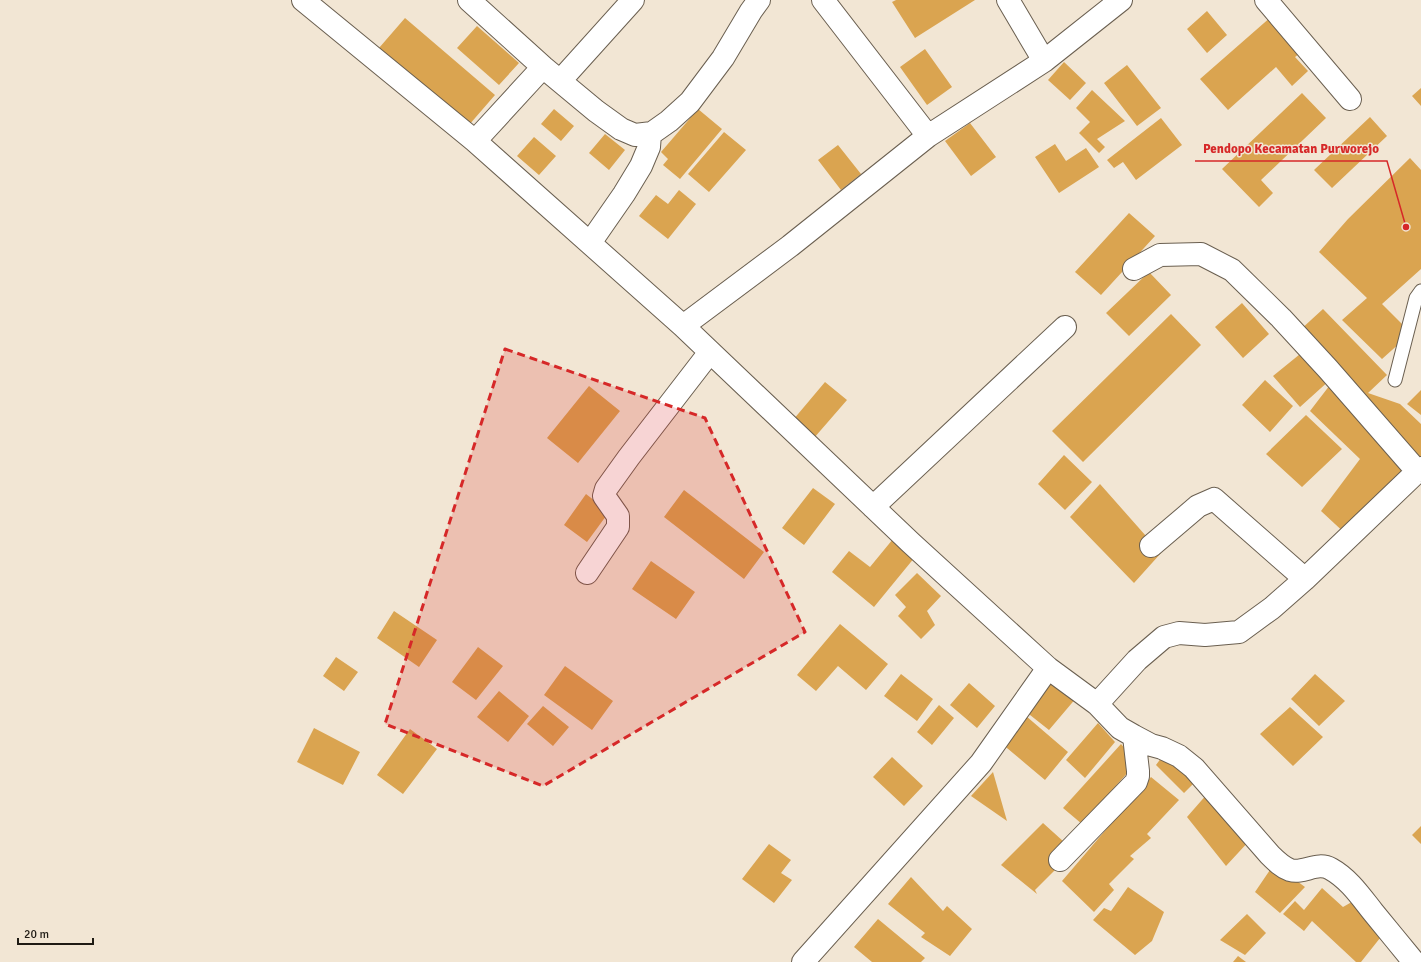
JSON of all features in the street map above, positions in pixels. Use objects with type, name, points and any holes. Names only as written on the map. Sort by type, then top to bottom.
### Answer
[{"type":"street","points":[[303,0],[475,141],[683,326],[873,507],[1048,668],[1097,704],[1120,728],[1134,736],[1173,753],[1194,768],[1270,855],[1284,867],[1298,871],[1322,866],[1330,868],[1352,885],[1414,962]]},
{"type":"street","points":[[560,81],[633,0]]},
{"type":"street","points":[[482,4],[543,67],[596,111],[621,129],[635,135],[650,134],[669,121],[690,102],[724,58],[759,0]]},
{"type":"street","points":[[823,0],[928,136]]},
{"type":"street","points":[[1008,0],[1044,61]]},
{"type":"street","points":[[683,326],[790,246],[928,136],[1044,61],[1121,0]]},
{"type":"street","points":[[1266,0],[1350,99]]},
{"type":"street","points":[[475,141],[543,67]]},
{"type":"street","points":[[590,243],[624,194],[641,166],[649,147],[650,134]]},
{"type":"street","points":[[1097,704],[1137,660],[1164,637],[1179,633],[1205,635],[1239,632],[1272,608],[1305,579],[1419,469],[1328,369],[1232,270],[1201,254],[1160,254],[1134,269]]},
{"type":"street","points":[[873,507],[1065,327]]},
{"type":"street","points":[[587,573],[618,527],[618,516],[604,496],[606,489],[710,352]]},
{"type":"street","points":[[1151,546],[1198,506],[1214,499],[1305,579]]},
{"type":"street","points":[[803,962],[980,763],[1048,668]]},
{"type":"street","points":[[1060,860],[1136,782],[1138,771],[1134,736]]},
{"type":"lane","points":[[1395,380],[1416,298],[1421,291]]},
{"type":"highlighted area","points":[[505,349],[705,418],[805,632],[543,786],[385,724]]},
{"type":"building","points":[[896,0],[975,0],[915,38],[892,2]]},
{"type":"building","points":[[1207,11],[1227,35],[1207,53],[1187,29]]},
{"type":"building","points":[[1273,15],[1304,50],[1295,57],[1308,71],[1292,86],[1276,67],[1228,110],[1200,79]]},
{"type":"building","points":[[405,18],[495,95],[469,125],[379,48]]},
{"type":"building","points":[[477,26],[519,63],[499,85],[457,48]]},
{"type":"building","points":[[925,49],[952,87],[927,105],[900,67]]},
{"type":"building","points":[[1064,62],[1086,83],[1070,100],[1048,80]]},
{"type":"building","points":[[1127,65],[1161,108],[1137,126],[1104,83]]},
{"type":"building","points":[[1421,88],[1421,106],[1412,96]]},
{"type":"building","points":[[1092,90],[1125,121],[1097,139],[1105,147],[1099,153],[1079,133],[1090,122],[1076,108]]},
{"type":"building","points":[[1302,93],[1326,118],[1261,180],[1273,193],[1259,207],[1222,169]]},
{"type":"building","points":[[554,109],[574,126],[561,141],[541,124]]},
{"type":"building","points":[[698,109],[722,129],[680,179],[663,165],[668,159],[661,152]]},
{"type":"building","points":[[1370,117],[1387,136],[1332,188],[1314,170]]},
{"type":"building","points":[[1161,118],[1182,145],[1136,180],[1123,162],[1114,168],[1107,160]]},
{"type":"building","points":[[970,123],[996,157],[971,176],[945,141]]},
{"type":"building","points":[[724,132],[746,150],[709,192],[688,174]]},
{"type":"building","points":[[605,134],[625,150],[609,170],[589,153]]},
{"type":"building","points":[[534,137],[556,156],[539,175],[517,156]]},
{"type":"building","points":[[1055,144],[1066,161],[1086,148],[1099,167],[1059,193],[1035,157]]},
{"type":"building","points":[[838,145],[861,174],[841,190],[818,160]]},
{"type":"building","points":[[1410,158],[1421,170],[1421,269],[1382,304],[1411,333],[1382,359],[1342,320],[1367,298],[1319,252],[1348,219]]},
{"type":"building","points":[[679,190],[696,204],[668,239],[639,216],[656,195],[668,204]]},
{"type":"building","points":[[1129,213],[1155,236],[1101,295],[1075,272]]},
{"type":"building","points":[[1149,272],[1171,295],[1129,336],[1106,313]]},
{"type":"building","points":[[1242,303],[1269,334],[1243,358],[1215,327]]},
{"type":"building","points":[[1323,309],[1387,375],[1368,393],[1400,404],[1421,424],[1421,463],[1349,537],[1321,511],[1360,459],[1310,411],[1333,381],[1299,331]]},
{"type":"building","points":[[1171,314],[1201,345],[1083,462],[1052,431]]},
{"type":"building","points":[[1305,350],[1331,379],[1300,407],[1273,376]]},
{"type":"building","points":[[1265,380],[1293,406],[1270,432],[1242,405]]},
{"type":"building","points":[[825,382],[847,400],[814,438],[793,420]]},
{"type":"building","points":[[589,386],[620,411],[578,463],[547,438]]},
{"type":"building","points":[[1421,390],[1421,415],[1407,404]]},
{"type":"building","points":[[1306,415],[1342,449],[1302,487],[1266,454]]},
{"type":"building","points":[[1064,455],[1092,482],[1065,510],[1038,484]]},
{"type":"building","points":[[1100,484],[1161,553],[1134,583],[1070,517]]},
{"type":"building","points":[[813,488],[835,504],[804,545],[782,528]]},
{"type":"building","points":[[684,490],[764,552],[744,579],[664,517]]},
{"type":"building","points":[[586,494],[609,512],[587,542],[564,525]]},
{"type":"building","points":[[893,539],[915,557],[874,607],[832,572],[849,551],[870,567]]},
{"type":"building","points":[[651,561],[695,592],[676,619],[632,589]]},
{"type":"building","points":[[917,573],[941,596],[927,611],[935,625],[921,639],[898,616],[906,607],[895,595]]},
{"type":"building","points":[[394,611],[437,640],[419,667],[377,638]]},
{"type":"building","points":[[840,624],[888,664],[866,690],[838,666],[816,691],[797,675]]},
{"type":"building","points":[[478,647],[503,666],[476,700],[452,682]]},
{"type":"building","points":[[336,657],[358,672],[344,691],[323,676]]},
{"type":"building","points":[[565,666],[613,701],[592,730],[544,695]]},
{"type":"building","points":[[901,674],[933,699],[917,721],[884,696]]},
{"type":"building","points":[[1315,674],[1345,701],[1319,726],[1291,699]]},
{"type":"building","points":[[1053,677],[1077,697],[1049,730],[1025,711]]},
{"type":"building","points":[[969,683],[995,706],[977,728],[950,705]]},
{"type":"building","points":[[499,691],[529,716],[508,742],[477,717]]},
{"type":"building","points":[[939,705],[954,718],[932,745],[917,732]]},
{"type":"building","points":[[543,706],[569,727],[553,746],[527,724]]},
{"type":"building","points":[[1290,707],[1323,737],[1293,766],[1260,734]]},
{"type":"building","points":[[1026,716],[1068,752],[1045,780],[1001,743]]},
{"type":"building","points":[[1098,723],[1115,742],[1085,778],[1066,760]]},
{"type":"building","points":[[314,728],[360,752],[343,785],[297,762]]},
{"type":"building","points":[[410,729],[437,749],[403,794],[377,775]]},
{"type":"building","points":[[1121,744],[1137,762],[1082,824],[1063,808]]},
{"type":"building","points":[[1167,750],[1197,780],[1184,793],[1156,765]]},
{"type":"building","points":[[892,757],[923,786],[904,806],[873,777]]},
{"type":"building","points":[[993,772],[1007,821],[971,796]]},
{"type":"building","points":[[1151,777],[1179,800],[1147,834],[1151,838],[1130,856],[1134,859],[1109,884],[1114,890],[1094,912],[1062,881]]},
{"type":"building","points":[[1208,793],[1250,840],[1226,866],[1187,817]]},
{"type":"building","points":[[1043,823],[1074,851],[1035,890],[1037,894],[1001,865]]},
{"type":"building","points":[[1421,826],[1421,844],[1412,835]]},
{"type":"building","points":[[769,844],[791,860],[781,873],[792,880],[774,903],[742,879]]},
{"type":"building","points":[[1274,864],[1305,887],[1280,913],[1255,892]]},
{"type":"building","points":[[911,877],[943,911],[947,906],[972,929],[950,956],[921,937],[925,933],[888,904]]},
{"type":"building","points":[[1128,887],[1164,912],[1152,941],[1135,955],[1093,920],[1104,908],[1111,911]]},
{"type":"building","points":[[1322,888],[1343,907],[1357,899],[1384,933],[1361,962],[1356,962],[1312,921],[1304,931],[1283,914],[1295,901],[1304,910]]},
{"type":"building","points":[[1247,914],[1266,933],[1245,955],[1220,940]]},
{"type":"building","points":[[878,919],[925,958],[921,962],[872,962],[854,947]]},
{"type":"building","points":[[1238,956],[1246,962],[1233,962]]},
{"type":"place","name":"Pendopo Kecamatan Purworejo","points":[[1406,227]]}]
